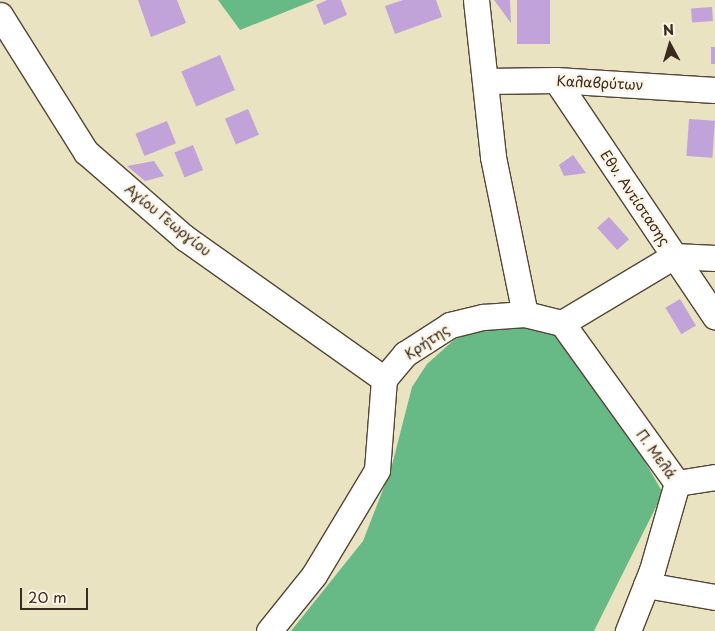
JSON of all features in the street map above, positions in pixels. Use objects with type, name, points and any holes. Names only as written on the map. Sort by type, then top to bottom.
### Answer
[{"type":"street","points":[[476,0],[503,220],[525,314]]},
{"type":"street","name":"Αγίου Γεωργίου","points":[[0,15],[86,152],[186,238],[384,379]]},
{"type":"street","name":"Καλαβρύτων","points":[[485,81],[556,80],[715,90]]},
{"type":"street","name":"Εθν. Αντίστασης","points":[[556,80],[715,317]]},
{"type":"street","points":[[562,323],[674,256],[715,258]]},
{"type":"street","name":"Κρήτης","points":[[384,379],[406,354],[450,326],[483,317],[525,314],[562,323]]},
{"type":"street","name":"Π. Μελά","points":[[562,323],[677,483],[646,585],[628,631]]},
{"type":"street","points":[[269,631],[314,575],[377,470],[384,379]]},
{"type":"street","points":[[677,483],[715,477]]},
{"type":"street","points":[[646,585],[715,597]]},
{"type":"green space","points":[[218,0],[315,0],[240,30]]},
{"type":"green space","points":[[519,319],[554,333],[617,413],[663,493],[594,631],[291,631],[363,541],[391,469],[412,387],[427,364],[455,339]]},
{"type":"building","points":[[138,0],[177,0],[186,23],[151,37]]},
{"type":"building","points":[[327,0],[341,0],[347,15],[324,25],[316,5]]},
{"type":"building","points":[[403,0],[436,0],[442,17],[395,34],[385,6]]},
{"type":"building","points":[[494,0],[510,0],[511,23]]},
{"type":"building","points":[[517,0],[550,0],[550,44],[517,44]]},
{"type":"building","points":[[712,7],[713,21],[692,22],[691,8]]},
{"type":"building","points":[[711,47],[715,47],[715,64],[711,64]]},
{"type":"building","points":[[220,55],[235,90],[196,106],[181,71]]},
{"type":"building","points":[[248,109],[259,135],[236,145],[225,119]]},
{"type":"building","points":[[689,119],[715,121],[712,158],[686,156]]},
{"type":"building","points":[[167,121],[176,143],[144,156],[135,134]]},
{"type":"building","points":[[193,145],[203,170],[185,178],[174,152]]},
{"type":"building","points":[[573,155],[586,173],[564,176],[559,165]]},
{"type":"building","points":[[154,161],[164,176],[145,181],[127,166]]},
{"type":"building","points":[[609,217],[629,239],[617,250],[597,228]]},
{"type":"building","points":[[680,299],[696,326],[681,334],[665,308]]}]
